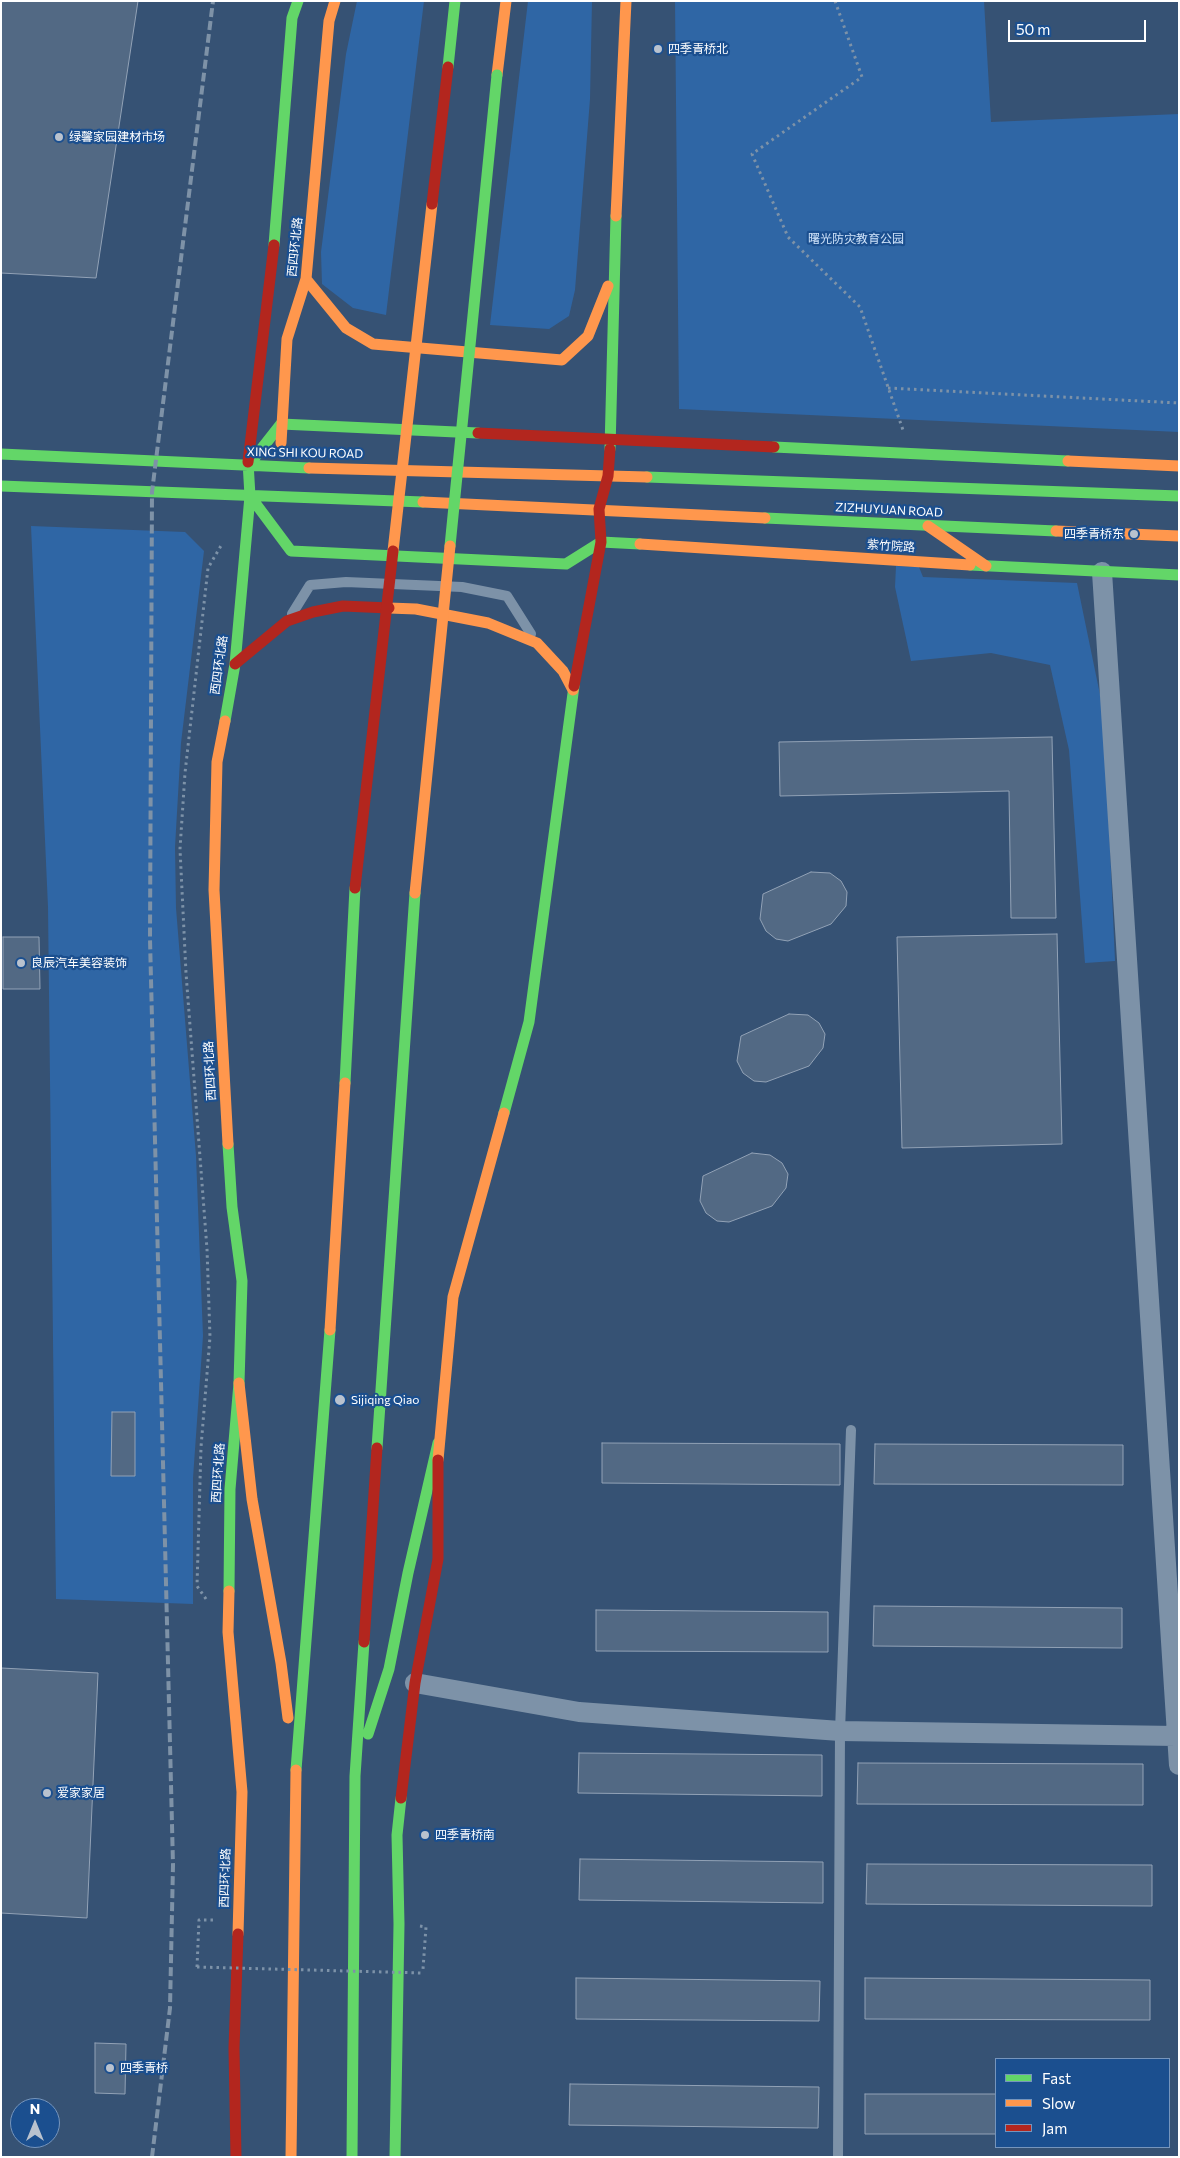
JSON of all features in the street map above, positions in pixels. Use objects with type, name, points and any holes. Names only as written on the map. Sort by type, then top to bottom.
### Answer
[{"type":"main road","name":"西四环北路","points":[[236,2157],[234,2048],[242,1792],[228,1632],[230,1490],[239,1383],[242,1281],[232,1207],[214,890],[217,762],[234,664],[250,496],[248,466],[275,240],[292,18],[298,1]]},
{"type":"main road","name":"西四环北路","points":[[280,466],[281,424],[288,339],[306,280],[329,21],[334,1]]},
{"type":"main road","points":[[291,2157],[295,1778],[337,1244],[355,888],[455,1]]},
{"type":"main road","points":[[352,2157],[355,1776],[415,893],[506,1]]},
{"type":"main road","points":[[395,2157],[399,1924],[398,1835],[415,1683],[438,1559],[438,1444],[453,1297],[529,1022],[573,690],[601,542],[599,509],[608,476],[611,440],[614,271],[626,1]]},
{"type":"main road","points":[[275,240],[281,289]]},
{"type":"main road","points":[[306,280],[346,328],[373,344],[562,360],[588,336],[614,271]]},
{"type":"main road","points":[[284,309],[288,339]]},
{"type":"main road","points":[[248,466],[281,424],[1179,466]]},
{"type":"main road","name":"XING SHI KOU ROAD","points":[[1,454],[248,466],[608,476]]},
{"type":"main road","points":[[250,496],[280,466]]},
{"type":"main road","name":"ZIZHUYUAN ROAD","points":[[608,476],[1179,496]]},
{"type":"main road","points":[[1,486],[599,509]]},
{"type":"main road","points":[[250,496],[291,551],[566,564],[601,542]]},
{"type":"main road","name":"ZIZHUYUAN ROAD","points":[[599,509],[928,526],[1179,536]]},
{"type":"main road","points":[[928,526],[986,566]]},
{"type":"main road","name":"紫竹院路","points":[[601,542],[986,566],[1179,575]]},
{"type":"main road","points":[[234,664],[287,621],[313,612],[343,606],[416,609],[488,623],[536,644],[563,671],[573,690]]},
{"type":"main road","points":[[239,1383],[252,1499],[281,1663],[295,1778]]},
{"type":"main road","points":[[355,1776],[389,1669],[408,1573],[438,1444]]},
{"type":"street","points":[[1102,572],[1179,1765]]},
{"type":"street","points":[[415,1683],[579,1712],[840,1731],[1176,1736]]},
{"type":"lane","points":[[287,621],[310,585],[346,582],[462,586],[507,596],[521,614],[536,644]]},
{"type":"lane","points":[[838,2157],[840,1731],[851,1430]]},
{"type":"path","points":[[835,1],[862,77],[752,154],[788,237],[860,307],[905,435]]},
{"type":"path","points":[[888,388],[1179,403]]},
{"type":"path","points":[[208,1601],[197,1586],[201,1447],[210,1337],[207,1249],[186,973],[180,849],[184,773],[208,568],[226,536]]},
{"type":"path","points":[[199,1920],[197,1967],[422,1973],[426,1927]]},
{"type":"green space","points":[[357,1],[424,1],[386,315],[353,308],[322,284],[321,252],[346,54]]},
{"type":"green space","points":[[528,1],[592,1],[590,99],[575,290],[569,316],[549,329],[490,325]]},
{"type":"green space","name":"曙光防灾教育公园","points":[[675,1],[984,1],[991,122],[1179,114],[1179,432],[679,409]]},
{"type":"green space","points":[[31,526],[185,532],[204,551],[181,743],[175,847],[176,908],[196,1156],[203,1336],[193,1478],[193,1604],[56,1599],[48,907]]},
{"type":"green space","points":[[896,566],[919,567],[923,577],[1077,583],[1104,714],[1115,961],[1085,963],[1069,750],[1050,665],[991,653],[911,661],[895,587]]},
{"type":"building","name":"绿馨家园建材市场","points":[[1,1],[138,1],[96,278],[1,273]]},
{"type":"building","points":[[1052,737],[1056,918],[1011,918],[1009,791],[780,796],[779,742]]},
{"type":"building","points":[[811,872],[830,873],[841,881],[847,892],[846,906],[831,924],[788,941],[776,939],[766,931],[760,919],[763,894]]},
{"type":"building","points":[[1057,934],[1062,1144],[902,1148],[897,937]]},
{"type":"building","name":"良辰汽车美容装饰","points":[[3,937],[39,937],[40,989],[3,989]]},
{"type":"building","points":[[789,1014],[808,1015],[819,1023],[825,1034],[823,1048],[809,1066],[766,1082],[754,1081],[743,1073],[737,1061],[741,1036]]},
{"type":"building","points":[[752,1153],[770,1155],[782,1163],[788,1174],[786,1188],[772,1206],[729,1222],[717,1221],[706,1213],[700,1201],[703,1176]]},
{"type":"building","points":[[112,1412],[135,1412],[135,1476],[111,1476]]},
{"type":"building","points":[[602,1443],[840,1444],[840,1485],[602,1483]]},
{"type":"building","points":[[875,1444],[1123,1445],[1123,1485],[874,1484]]},
{"type":"building","points":[[874,1606],[1122,1608],[1122,1648],[873,1646]]},
{"type":"building","points":[[596,1610],[828,1612],[828,1652],[596,1651]]},
{"type":"building","name":"爱家家居","points":[[1,1668],[98,1673],[87,1918],[1,1913]]},
{"type":"building","points":[[579,1753],[822,1755],[822,1796],[578,1793]]},
{"type":"building","points":[[858,1763],[1143,1764],[1143,1805],[857,1804]]},
{"type":"building","points":[[580,1859],[823,1862],[823,1903],[579,1900]]},
{"type":"building","points":[[867,1864],[1152,1865],[1152,1906],[866,1904]]},
{"type":"building","points":[[576,1978],[820,1981],[819,2021],[576,2019]]},
{"type":"building","points":[[865,1978],[1150,1980],[1150,2020],[865,2019]]},
{"type":"building","name":"四季青桥","points":[[95,2043],[126,2044],[125,2094],[95,2093]]},
{"type":"building","points":[[570,2084],[819,2087],[818,2128],[569,2125]]},
{"type":"building","points":[[865,2094],[995,2094],[995,2134],[865,2134]]},
{"type":"railway","points":[[152,2157],[170,2008],[173,1865],[150,939],[152,492],[213,1]]},
{"type":"traffic: fast","points":[[274,245],[292,18],[298,1]]},
{"type":"traffic: fast","points":[[448,67],[455,1]]},
{"type":"traffic: fast","points":[[450,546],[497,75]]},
{"type":"traffic: fast","points":[[610,449],[616,216]]},
{"type":"traffic: fast","points":[[248,466],[281,424],[478,433]]},
{"type":"traffic: fast","points":[[774,447],[1068,461]]},
{"type":"traffic: fast","points":[[1,454],[309,468]]},
{"type":"traffic: fast","points":[[225,721],[235,664],[250,496],[248,462]]},
{"type":"traffic: fast","points":[[647,477],[1179,496]]},
{"type":"traffic: fast","points":[[1,486],[423,502]]},
{"type":"traffic: fast","points":[[250,496],[291,551],[566,564],[601,542],[640,544]]},
{"type":"traffic: fast","points":[[765,518],[1056,531]]},
{"type":"traffic: fast","points":[[970,565],[1179,575]]},
{"type":"traffic: fast","points":[[504,1113],[529,1022],[574,686]]},
{"type":"traffic: fast","points":[[345,1083],[355,888]]},
{"type":"traffic: fast","points":[[377,1448],[415,893]]},
{"type":"traffic: fast","points":[[228,1144],[232,1207],[242,1281],[239,1383],[230,1489],[229,1591]]},
{"type":"traffic: fast","points":[[296,1770],[330,1330]]},
{"type":"traffic: fast","points":[[368,1734],[389,1669],[408,1573],[438,1443]]},
{"type":"traffic: fast","points":[[352,2157],[355,1776],[364,1642]]},
{"type":"traffic: fast","points":[[395,2157],[399,1924],[397,1835],[401,1798]]},
{"type":"traffic: slow","points":[[281,443],[287,339],[306,279],[329,21],[335,1]]},
{"type":"traffic: slow","points":[[497,75],[506,1]]},
{"type":"traffic: slow","points":[[616,216],[626,1]]},
{"type":"traffic: slow","points":[[393,551],[432,204]]},
{"type":"traffic: slow","points":[[306,279],[346,328],[373,344],[562,360],[588,336],[608,286]]},
{"type":"traffic: slow","points":[[1068,461],[1179,466]]},
{"type":"traffic: slow","points":[[309,468],[647,477]]},
{"type":"traffic: slow","points":[[423,502],[765,518]]},
{"type":"traffic: slow","points":[[928,526],[986,566]]},
{"type":"traffic: slow","points":[[1056,531],[1179,536]]},
{"type":"traffic: slow","points":[[640,544],[970,565]]},
{"type":"traffic: slow","points":[[415,893],[450,546]]},
{"type":"traffic: slow","points":[[389,608],[416,609],[488,623],[537,643],[563,671],[573,690]]},
{"type":"traffic: slow","points":[[225,721],[217,762],[214,890],[228,1144]]},
{"type":"traffic: slow","points":[[330,1330],[345,1083]]},
{"type":"traffic: slow","points":[[438,1460],[453,1297],[504,1113]]},
{"type":"traffic: slow","points":[[239,1383],[252,1499],[281,1663],[288,1718]]},
{"type":"traffic: slow","points":[[229,1591],[228,1632],[242,1792],[238,1934]]},
{"type":"traffic: slow","points":[[291,2157],[296,1770]]},
{"type":"traffic: jam","points":[[432,204],[448,67]]},
{"type":"traffic: jam","points":[[248,462],[274,245]]},
{"type":"traffic: jam","points":[[478,433],[774,447]]},
{"type":"traffic: jam","points":[[574,686],[601,542],[599,509],[608,476],[610,449]]},
{"type":"traffic: jam","points":[[355,888],[393,551]]},
{"type":"traffic: jam","points":[[235,664],[287,621],[313,612],[343,606],[389,608]]},
{"type":"traffic: jam","points":[[364,1642],[377,1448]]},
{"type":"traffic: jam","points":[[401,1798],[415,1683],[438,1559],[438,1460]]},
{"type":"traffic: jam","points":[[236,2157],[234,2048],[238,1934]]},
{"type":"place","name":"四季青桥北","points":[[658,49]]},
{"type":"place","name":"绿馨家园建材市场","points":[[59,137]]},
{"type":"place","name":"四季青桥东","points":[[1134,534]]},
{"type":"place","name":"良辰汽车美容装饰","points":[[21,963]]},
{"type":"place","name":"Sijiqing Qiao","points":[[340,1400]]},
{"type":"place","name":"爱家家居","points":[[47,1793]]},
{"type":"place","name":"四季青桥南","points":[[425,1835]]},
{"type":"place","name":"四季青桥","points":[[110,2068]]}]
